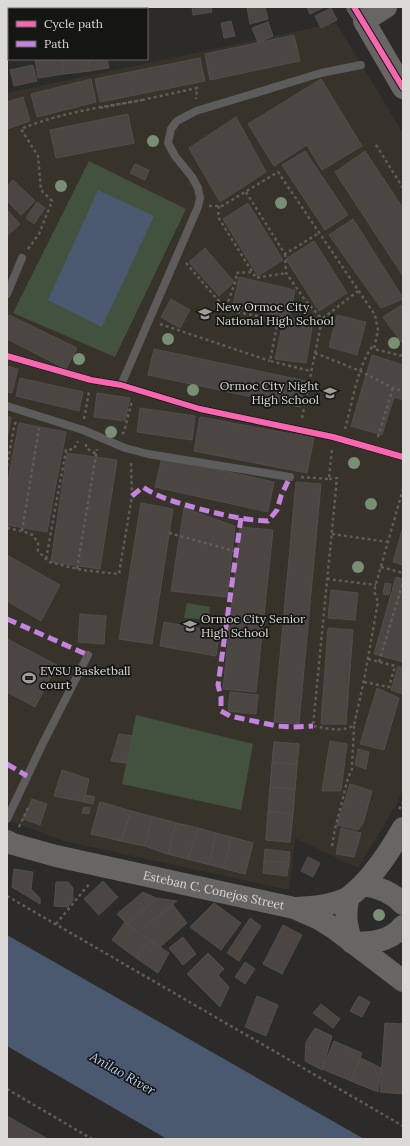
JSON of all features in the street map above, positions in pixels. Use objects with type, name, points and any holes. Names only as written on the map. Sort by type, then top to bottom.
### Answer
[{"type":"main road","points":[[386,7],[359,14],[403,88]]},
{"type":"main road","points":[[294,908],[334,903],[356,891],[378,868],[401,820]]},
{"type":"main road","name":"Esteban C. Conejos Street","points":[[7,841],[56,856],[294,908],[319,919],[403,981]]},
{"type":"main road","points":[[356,891],[378,887],[390,893],[403,904]]},
{"type":"main road","points":[[356,891],[346,917],[352,943],[382,941],[390,937],[403,926]]},
{"type":"lane","points":[[121,385],[198,207],[200,198],[198,188],[192,177],[175,156],[168,143],[171,129],[177,121],[196,111],[321,73],[361,65]]},
{"type":"lane","points":[[7,294],[22,258]]},
{"type":"lane","points":[[7,356],[91,380],[121,385],[200,409],[333,436],[403,457]]},
{"type":"lane","points":[[7,406],[83,430],[130,449],[148,454],[290,477]]},
{"type":"lane","points":[[7,819],[42,743],[88,655]]},
{"type":"path","points":[[22,258],[39,234],[52,201],[41,190],[38,156],[22,129],[35,123],[57,117],[197,88],[196,111]]},
{"type":"path","points":[[376,145],[403,188]]},
{"type":"path","points":[[198,207],[222,206],[278,172],[375,315],[378,330],[374,348]]},
{"type":"path","points":[[246,192],[285,254],[286,273],[305,300],[322,319]]},
{"type":"path","points":[[218,206],[218,217],[256,278],[286,273]]},
{"type":"path","points":[[285,254],[318,233]]},
{"type":"path","points":[[177,255],[188,265],[217,299],[232,311],[278,320],[270,362]]},
{"type":"path","points":[[226,307],[236,280],[236,273],[252,272]]},
{"type":"path","points":[[300,430],[322,319],[358,291]]},
{"type":"path","points":[[149,320],[270,362],[311,371]]},
{"type":"path","points":[[342,439],[360,371],[367,353],[372,347],[403,356]]},
{"type":"path","points":[[315,354],[360,371],[393,388],[403,391]]},
{"type":"path","points":[[46,559],[66,450],[74,449],[83,430],[91,380]]},
{"type":"path","points":[[374,449],[393,388]]},
{"type":"path","points":[[7,466],[14,427],[20,411]]},
{"type":"path","points":[[22,531],[41,417]]},
{"type":"path","points":[[329,479],[333,436]]},
{"type":"path","points":[[77,569],[99,437]]},
{"type":"path","points":[[7,528],[33,535],[38,543],[38,551],[49,562],[77,569],[119,574],[132,496],[130,449]]},
{"type":"path","points":[[290,477],[337,478],[313,726],[330,729],[348,729],[354,725]]},
{"type":"path","points":[[332,846],[334,829],[348,778],[352,769],[354,725],[364,682],[378,602],[374,591],[403,489]]},
{"type":"path","points":[[169,533],[238,552]]},
{"type":"path","points":[[332,534],[388,542]]},
{"type":"path","points":[[381,567],[403,573]]},
{"type":"path","points":[[328,578],[376,585]]},
{"type":"path","points":[[379,662],[403,582]]},
{"type":"path","points":[[364,682],[389,687],[395,666],[368,659]]},
{"type":"path","points":[[401,820],[403,803]]},
{"type":"path","points":[[56,924],[104,867]]},
{"type":"path","points":[[7,896],[403,1126]]},
{"type":"path","points":[[7,1089],[92,1139]]},
{"type":"shaded area","name":"New Ormoc City National High School","points":[[336,23],[403,133],[403,787],[398,802],[358,868],[295,838],[289,890],[64,841],[7,820],[7,93]]},
{"type":"green space","points":[[89,161],[186,209],[115,357],[13,313]]},
{"type":"green space","points":[[187,603],[210,607],[209,620],[184,618]]},
{"type":"green space","points":[[136,715],[253,744],[241,810],[122,784]]},
{"type":"water","points":[[98,190],[154,216],[102,327],[48,300]]},
{"type":"water","name":"Anilao River","points":[[7,935],[364,1139],[167,1139],[7,1046]]},
{"type":"building","points":[[53,7],[54,8],[33,8]]},
{"type":"building","points":[[53,7],[70,7],[70,8]]},
{"type":"building","points":[[109,7],[127,7],[127,8]]},
{"type":"building","points":[[192,7],[211,7],[212,12],[193,15]]},
{"type":"building","points":[[265,7],[268,19],[250,24],[247,8]]},
{"type":"building","points":[[307,7],[325,7],[310,14]]},
{"type":"building","points":[[331,8],[337,20],[321,28],[315,16]]},
{"type":"building","points":[[231,21],[235,36],[224,38],[221,23]]},
{"type":"building","points":[[268,22],[273,36],[258,43],[252,28]]},
{"type":"building","points":[[294,35],[300,61],[210,80],[205,54]]},
{"type":"building","points":[[200,58],[205,81],[100,102],[95,79]]},
{"type":"building","points":[[35,60],[62,60],[64,74],[38,78]]},
{"type":"building","points":[[62,60],[88,60],[90,71],[64,74]]},
{"type":"building","points":[[88,60],[107,60],[109,68],[90,71]]},
{"type":"building","points":[[33,65],[37,81],[14,86],[10,70]]},
{"type":"building","points":[[91,79],[96,102],[37,117],[31,94]]},
{"type":"building","points":[[321,79],[362,146],[322,170],[307,145],[274,166],[248,124]]},
{"type":"building","points":[[23,97],[30,121],[7,129],[7,102]]},
{"type":"building","points":[[128,114],[134,143],[56,158],[50,130]]},
{"type":"building","points":[[236,117],[266,172],[220,202],[189,148]]},
{"type":"building","points":[[305,151],[348,215],[325,230],[282,165]]},
{"type":"building","points":[[365,151],[403,208],[403,276],[335,172]]},
{"type":"building","points":[[135,164],[149,170],[145,180],[130,173]]},
{"type":"building","points":[[13,180],[35,201],[21,215],[7,201],[7,186]]},
{"type":"building","points":[[37,202],[45,208],[34,224],[26,218]]},
{"type":"building","points":[[248,203],[283,260],[258,276],[223,219]]},
{"type":"building","points":[[7,210],[20,224],[7,236]]},
{"type":"building","points":[[353,219],[403,299],[381,308],[329,235]]},
{"type":"building","points":[[314,241],[347,293],[319,311],[286,259]]},
{"type":"building","points":[[205,248],[234,282],[219,296],[189,262]]},
{"type":"building","points":[[239,277],[295,290],[290,315],[284,317],[233,306]]},
{"type":"building","points":[[171,299],[190,310],[180,328],[161,317]]},
{"type":"building","points":[[403,304],[403,344],[383,317]]},
{"type":"building","points":[[9,315],[77,348],[66,369],[7,339],[7,320]]},
{"type":"building","points":[[337,315],[366,322],[357,355],[329,347]]},
{"type":"building","points":[[284,317],[313,322],[306,363],[275,359]]},
{"type":"building","points":[[154,349],[306,381],[300,407],[148,375]]},
{"type":"building","points":[[372,355],[403,365],[403,400],[394,397],[382,435],[351,426]]},
{"type":"building","points":[[7,366],[18,369],[12,393],[7,392]]},
{"type":"building","points":[[20,378],[83,392],[79,411],[16,396]]},
{"type":"building","points":[[97,393],[130,398],[125,421],[94,417]]},
{"type":"building","points":[[140,408],[195,416],[192,440],[137,432]]},
{"type":"building","points":[[7,417],[11,417],[7,440]]},
{"type":"building","points":[[200,417],[314,438],[307,473],[194,451]]},
{"type":"building","points":[[19,423],[66,432],[47,532],[7,525],[7,486]]},
{"type":"building","points":[[67,453],[117,460],[100,569],[51,562]]},
{"type":"building","points":[[162,457],[274,482],[268,512],[155,487]]},
{"type":"building","points":[[296,482],[321,484],[299,724],[274,722]]},
{"type":"building","points":[[141,503],[173,509],[152,644],[119,639]]},
{"type":"building","points":[[184,508],[235,526],[227,597],[171,591]]},
{"type":"building","points":[[240,527],[273,530],[256,692],[223,689]]},
{"type":"building","points":[[403,527],[403,565],[393,562]]},
{"type":"building","points":[[7,555],[60,585],[41,621],[7,601]]},
{"type":"building","points":[[396,577],[403,579],[403,662],[374,654]]},
{"type":"building","points":[[385,583],[391,584],[389,595],[383,594]]},
{"type":"building","points":[[331,590],[358,593],[355,620],[328,618]]},
{"type":"building","points":[[80,614],[106,616],[104,644],[78,642]]},
{"type":"building","points":[[164,622],[220,632],[216,656],[160,646]]},
{"type":"building","points":[[328,628],[353,630],[346,724],[321,724]]},
{"type":"building","name":"EVSU Basketball court","points":[[7,639],[57,665],[35,707],[7,692]]},
{"type":"building","points":[[398,666],[403,668],[403,694],[391,690]]},
{"type":"building","points":[[377,688],[399,698],[384,750],[360,744]]},
{"type":"building","points":[[230,692],[258,695],[256,714],[228,711]]},
{"type":"building","points":[[119,734],[132,736],[127,763],[111,761]]},
{"type":"building","points":[[330,741],[347,744],[341,791],[322,791]]},
{"type":"building","points":[[274,742],[299,744],[290,842],[266,840]]},
{"type":"building","points":[[274,742],[299,744],[297,764],[272,763]]},
{"type":"building","points":[[358,749],[369,752],[366,769],[355,765]]},
{"type":"building","points":[[272,763],[297,764],[295,789],[270,787]]},
{"type":"building","points":[[62,770],[89,779],[84,802],[54,796]]},
{"type":"building","points":[[350,784],[372,791],[363,824],[358,830],[337,825]]},
{"type":"building","points":[[270,787],[295,789],[293,814],[268,811]]},
{"type":"building","points":[[85,795],[95,797],[93,804],[84,802]]},
{"type":"building","points":[[32,799],[47,804],[40,825],[23,819]]},
{"type":"building","points":[[100,802],[253,843],[245,874],[168,854],[145,846],[91,834]]},
{"type":"building","points":[[100,802],[131,811],[121,841],[91,834]]},
{"type":"building","points":[[84,807],[90,808],[89,814],[82,813]]},
{"type":"building","points":[[131,811],[152,817],[145,846],[121,841]]},
{"type":"building","points":[[268,811],[293,814],[290,842],[266,840]]},
{"type":"building","points":[[152,817],[176,823],[168,854],[145,846]]},
{"type":"building","points":[[176,823],[198,828],[188,859],[168,854]]},
{"type":"building","points":[[198,828],[216,833],[209,864],[188,859]]},
{"type":"building","points":[[341,828],[361,833],[354,857],[336,854]]},
{"type":"building","points":[[216,833],[231,837],[224,868],[209,864]]},
{"type":"building","points":[[231,837],[253,843],[245,874],[224,868]]},
{"type":"building","points":[[265,849],[290,852],[289,863],[264,861]]},
{"type":"building","points":[[308,857],[320,863],[313,877],[301,871]]},
{"type":"building","points":[[264,861],[289,863],[287,876],[263,873]]},
{"type":"building","points":[[14,869],[33,872],[31,889],[40,898],[40,904],[12,887]]},
{"type":"building","points":[[103,881],[118,897],[99,915],[84,899]]},
{"type":"building","points":[[56,882],[68,882],[73,888],[73,900],[68,907],[54,906]]},
{"type":"building","points":[[143,892],[156,898],[127,924],[117,914]]},
{"type":"building","points":[[156,898],[177,901],[138,932],[127,924]]},
{"type":"building","points":[[214,903],[241,923],[221,950],[190,927]]},
{"type":"building","points":[[173,905],[187,923],[160,947],[138,932]]},
{"type":"building","points":[[250,918],[261,926],[239,961],[227,953]]},
{"type":"building","points":[[125,922],[149,940],[136,958],[112,940]]},
{"type":"building","points":[[283,925],[302,935],[282,974],[263,964]]},
{"type":"building","points":[[183,937],[196,954],[183,965],[169,948]]},
{"type":"building","points":[[149,940],[169,953],[158,973],[136,958]]},
{"type":"building","points":[[208,953],[224,969],[218,975],[229,987],[220,1007],[187,974]]},
{"type":"building","points":[[245,962],[255,969],[245,984],[235,977]]},
{"type":"building","points":[[257,996],[278,1005],[266,1036],[245,1027]]},
{"type":"building","points":[[359,996],[370,1002],[362,1017],[350,1011]]},
{"type":"building","points":[[321,1004],[340,1019],[333,1028],[313,1013]]},
{"type":"building","points":[[385,1023],[403,1024],[403,1094],[380,1092]]},
{"type":"building","points":[[315,1028],[332,1036],[322,1070],[305,1061],[306,1042]]},
{"type":"building","points":[[334,1041],[362,1053],[351,1081],[322,1069]]},
{"type":"building","points":[[361,1058],[381,1068],[378,1092],[351,1081]]},
{"type":"building","points":[[7,1116],[48,1139],[7,1139]]},
{"type":"marked path","points":[[132,496],[143,487],[159,496],[218,514],[268,521],[277,510],[281,496],[290,477]]},
{"type":"marked path","points":[[241,518],[218,685],[221,697],[221,711],[230,716],[277,726],[313,726]]},
{"type":"marked path","points":[[7,619],[88,655]]},
{"type":"marked path","points":[[7,764],[27,776]]},
{"type":"cycle path","points":[[354,7],[403,88]]},
{"type":"cycle path","points":[[7,356],[91,380],[121,385],[200,409],[333,437],[403,457]]},
{"type":"place","name":"New Ormoc City National High School","points":[[205,314]]},
{"type":"place","name":"Ormoc City Night High School","points":[[330,393]]},
{"type":"place","name":"Ormoc City Senior High School","points":[[190,626]]},
{"type":"place","name":"EVSU Basketball court","points":[[29,678]]}]
